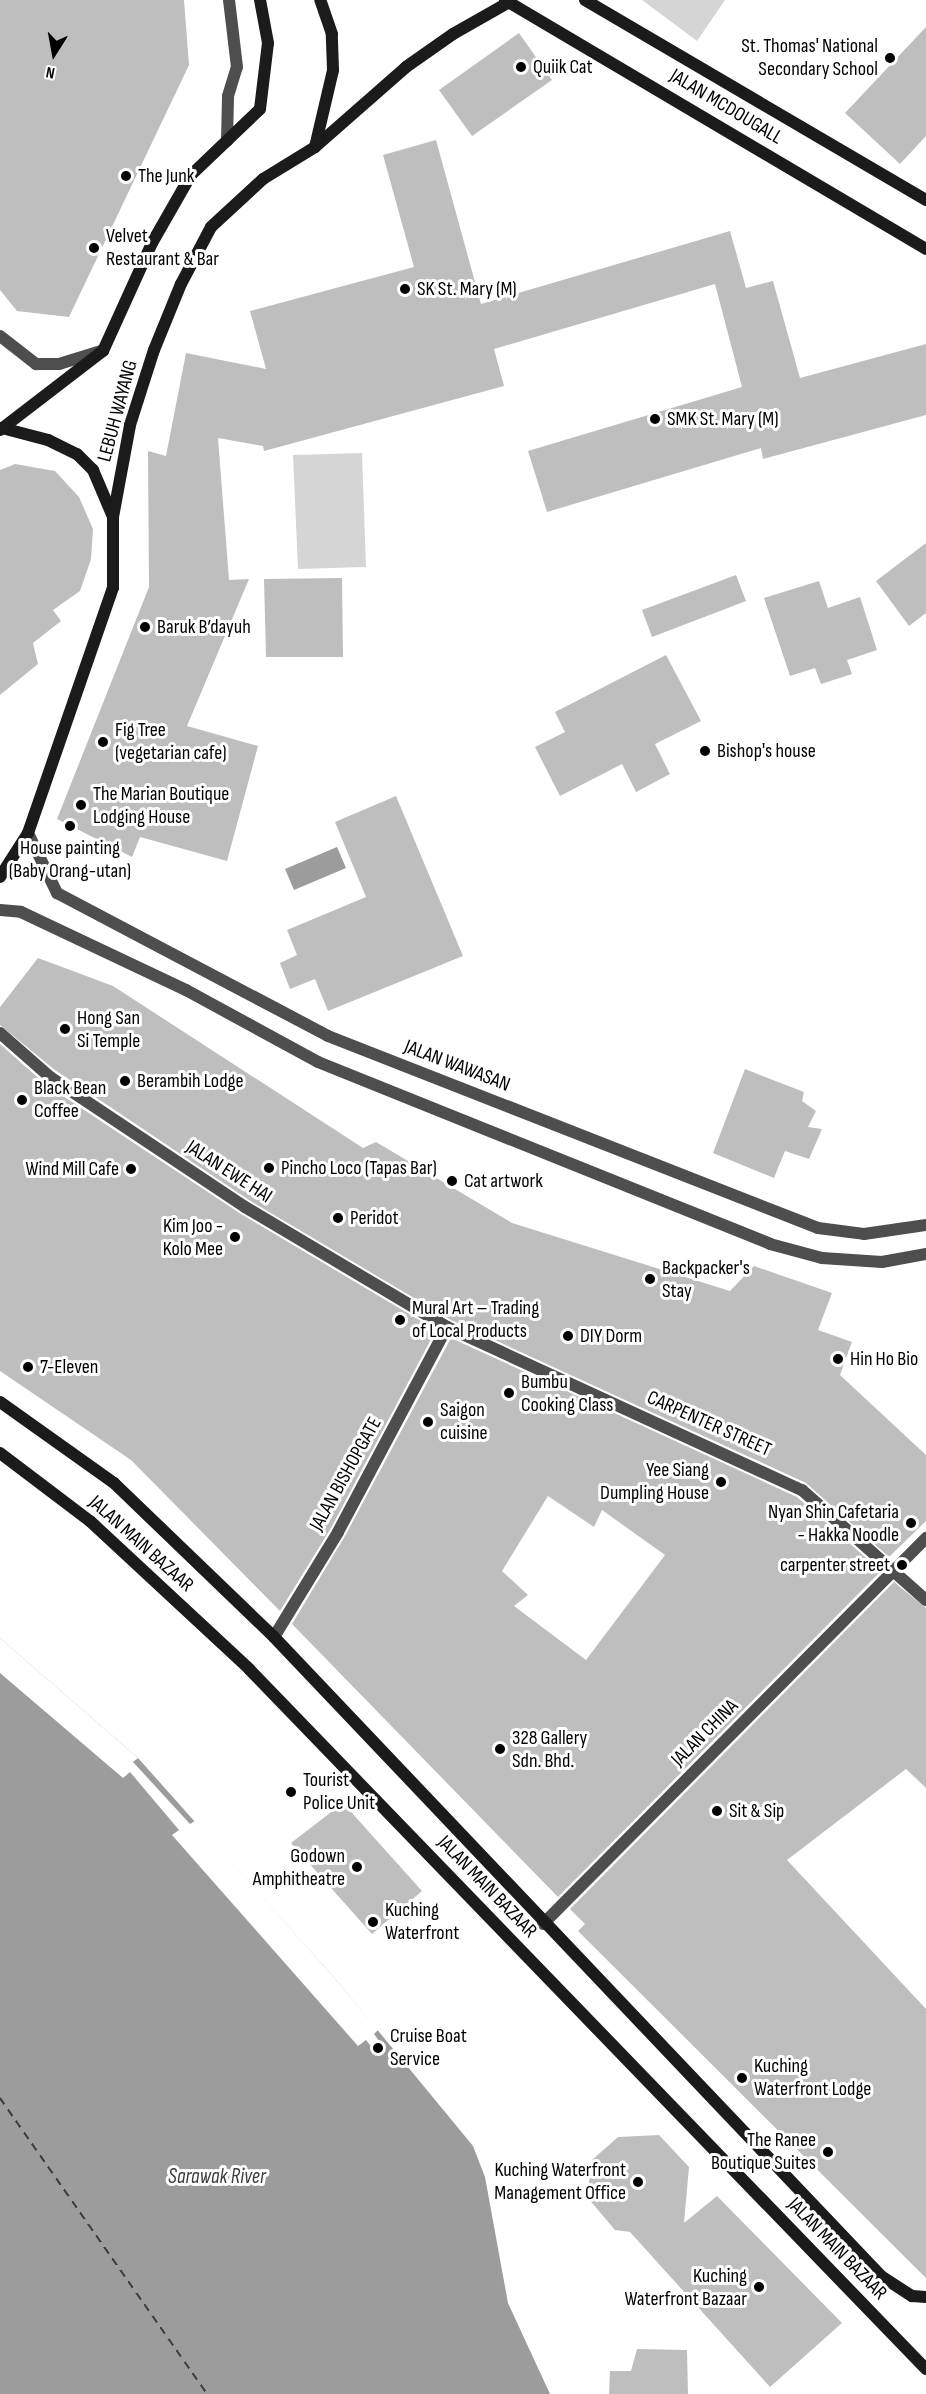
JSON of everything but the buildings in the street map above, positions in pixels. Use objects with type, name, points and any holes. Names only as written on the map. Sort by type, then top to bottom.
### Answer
[{"type":"main road","name":"LEBUH WAYANG","points":[[1,429],[103,351],[152,243],[191,175],[260,109],[268,43],[260,0]]},
{"type":"main road","points":[[315,147],[333,69],[332,34],[320,0]]},
{"type":"main road","name":"JALAN MCDOUGALL","points":[[585,0],[926,200]]},
{"type":"main road","name":"LEBUH WAYANG","points":[[0,877],[28,833],[113,588],[113,517],[130,425],[154,350],[211,226],[263,179],[315,147],[406,67],[453,34],[508,1]]},
{"type":"main road","name":"JALAN MCDOUGALL","points":[[508,1],[926,249]]},
{"type":"main road","points":[[1,429],[48,440],[76,454],[93,470],[113,517]]},
{"type":"main road","name":"JALAN MAIN BAZAAR","points":[[0,1402],[114,1483],[274,1637],[543,1924],[881,2276],[912,2296],[926,2297]]},
{"type":"main road","name":"JALAN MAIN BAZAAR","points":[[0,1453],[90,1521],[249,1669],[926,2369]]},
{"type":"street","points":[[226,141],[228,96],[237,67],[230,0]]},
{"type":"street","points":[[0,336],[36,364],[59,364],[103,351]]},
{"type":"street","name":"JALAN WAWASAN","points":[[28,833],[57,893],[328,1036],[818,1228],[864,1234],[926,1225]]},
{"type":"street","points":[[0,910],[21,912],[165,980],[318,1062],[770,1244],[822,1258],[882,1262],[926,1254]]},
{"type":"street","name":"JALAN EWE HAI","points":[[0,1033],[50,1077],[245,1207],[447,1327]]},
{"type":"street","name":"CARPENTER STREET","points":[[447,1327],[790,1483],[894,1570],[926,1600]]},
{"type":"street","name":"JALAN BISHOPGATE","points":[[274,1637],[338,1532],[447,1327]]},
{"type":"street","name":"JALAN CHINA","points":[[543,1924],[926,1539]]},
{"type":"shaded area","points":[[642,0],[725,0],[697,41]]},
{"type":"shaded area","points":[[362,453],[366,567],[298,569],[293,455]]},
{"type":"water","points":[[337,847],[346,868],[294,890],[285,869]]},
{"type":"water","name":"Sarawak River","points":[[0,1638],[138,1758],[338,1982],[473,2146],[485,2177],[508,2303],[550,2394],[0,2394]]},
{"type":"pier","points":[[0,1638],[138,1758],[133,1762],[190,1824],[195,1821],[338,1982],[378,2030],[374,2034],[382,2045],[374,2050],[366,2040],[358,2046],[172,1835],[179,1830],[130,1772],[123,1778],[0,1673]]},
{"type":"ferry route","points":[[0,2098],[207,2394]]},
{"type":"place","name":"St. Thomas' National Secondary School","points":[[890,58]]},
{"type":"place","name":"Quiik Cat","points":[[521,67]]},
{"type":"place","name":"The Junk","points":[[126,176]]},
{"type":"place","name":"Velvet Restaurant & Bar","points":[[94,248]]},
{"type":"place","name":"SK St. Mary (M)","points":[[405,289]]},
{"type":"place","name":"SMK St. Mary (M)","points":[[655,419]]},
{"type":"place","name":"Baruk B’dayuh","points":[[145,627]]},
{"type":"place","name":"Fig Tree (vegetarian cafe)","points":[[103,742]]},
{"type":"place","name":"Bishop's house","points":[[705,751]]},
{"type":"place","name":"The Marian Boutique Lodging House","points":[[81,805]]},
{"type":"place","name":"House painting (Baby Orang-utan)","points":[[70,826]]},
{"type":"place","name":"Hong San Si Temple","points":[[65,1029]]},
{"type":"place","name":"Berambih Lodge","points":[[125,1081]]},
{"type":"place","name":"Black Bean Coffee","points":[[22,1100]]},
{"type":"place","name":"Pincho Loco (Tapas Bar)","points":[[269,1168]]},
{"type":"place","name":"Wind Mill Cafe","points":[[131,1169]]},
{"type":"place","name":"Cat artwork","points":[[452,1181]]},
{"type":"place","name":"Peridot","points":[[338,1218]]},
{"type":"place","name":"Kim Joo - Kolo Mee","points":[[235,1237]]},
{"type":"place","name":"Backpacker's Stay","points":[[650,1279]]},
{"type":"place","name":"Mural Art – Trading of Local Products","points":[[400,1320]]},
{"type":"place","name":"DIY Dorm","points":[[568,1336]]},
{"type":"place","name":"Hin Ho Bio","points":[[838,1359]]},
{"type":"place","name":"7-Eleven","points":[[28,1367]]},
{"type":"place","name":"Bumbu Cooking Class","points":[[509,1393]]},
{"type":"place","name":"Saigon cuisine","points":[[428,1422]]},
{"type":"place","name":"Yee Siang Dumpling House","points":[[721,1482]]},
{"type":"place","name":"Nyan Shin Cafetaria - Hakka Noodle","points":[[911,1523]]},
{"type":"place","name":"carpenter street","points":[[902,1565]]},
{"type":"place","name":"328 Gallery Sdn. Bhd.","points":[[500,1749]]},
{"type":"place","name":"Tourist Police Unit","points":[[291,1792]]},
{"type":"place","name":"Sit & Sip","points":[[717,1811]]},
{"type":"place","name":"Godown Amphitheatre","points":[[357,1867]]},
{"type":"place","name":"Kuching Waterfront","points":[[373,1922]]},
{"type":"place","name":"Cruise Boat Service","points":[[378,2048]]},
{"type":"place","name":"Kuching Waterfront Lodge","points":[[742,2078]]},
{"type":"place","name":"The Ranee Boutique Suites","points":[[828,2152]]},
{"type":"place","name":"Kuching Waterfront Management Office","points":[[638,2182]]},
{"type":"place","name":"Kuching Waterfront Bazaar","points":[[759,2287]]}]
